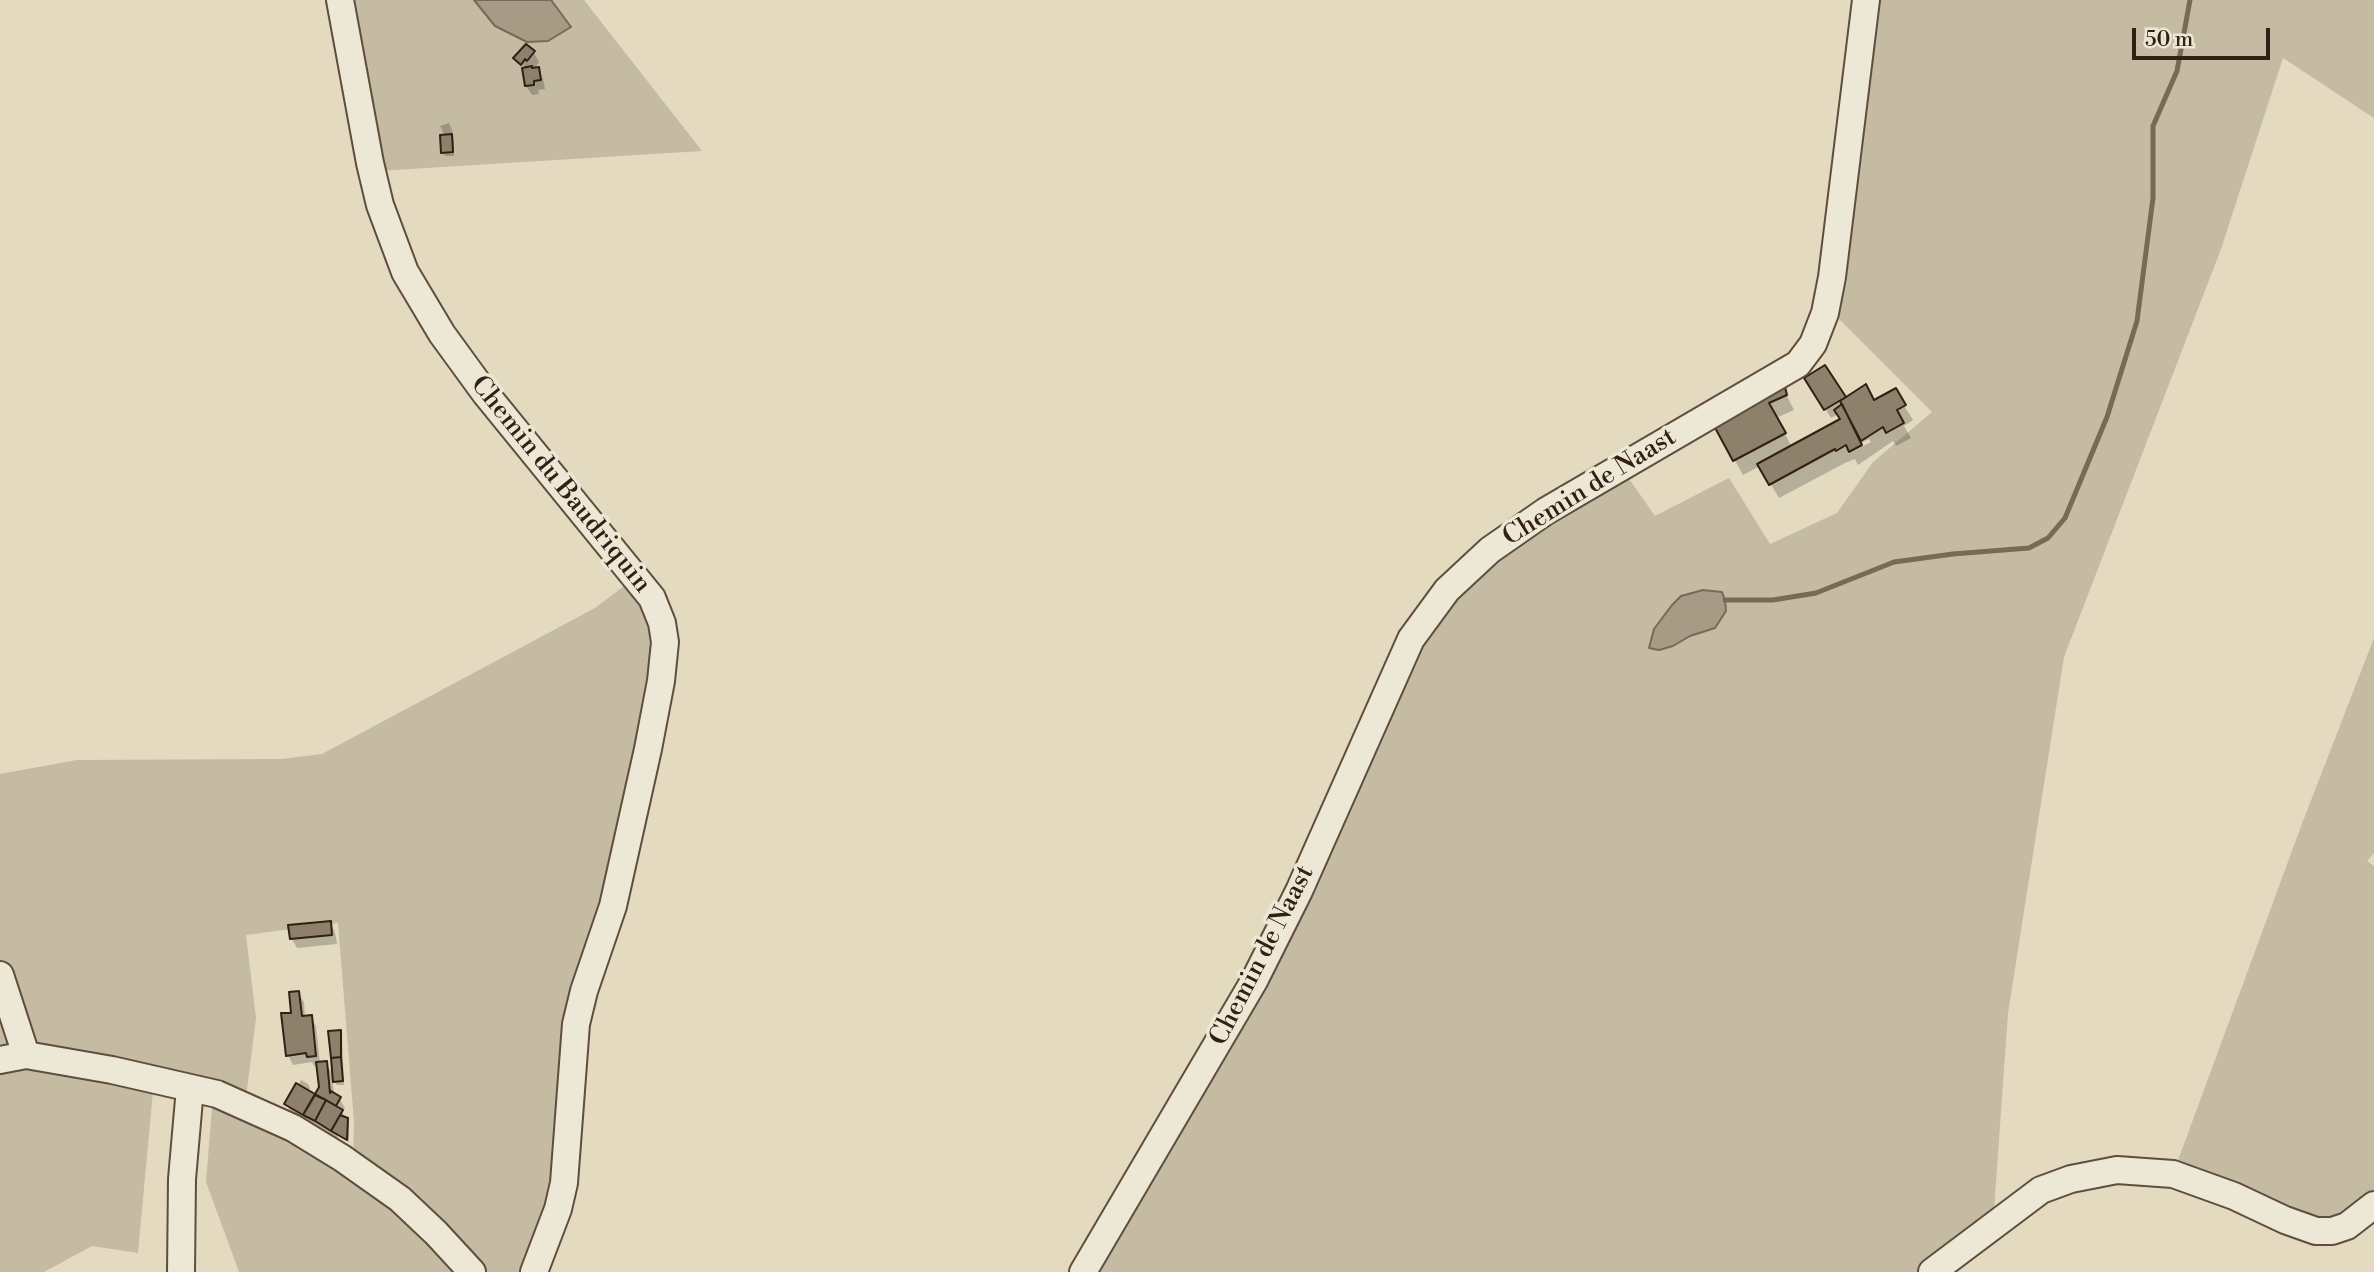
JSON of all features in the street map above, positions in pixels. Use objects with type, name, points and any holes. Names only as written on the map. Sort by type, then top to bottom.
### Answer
[{"type":"street","name":"Chemin du Baudriquin","points":[[340,0],[370,163],[384,217],[405,272],[442,334],[485,393],[652,598],[662,623],[665,642],[661,681],[613,906],[584,991],[576,1024],[564,1184],[558,1209],[534,1272]]},
{"type":"street","name":"Chemin de Naast","points":[[1083,1272],[1254,981],[1299,891],[1411,639],[1447,590],[1490,550],[1546,511],[1798,364],[1812,344],[1825,313],[1832,277],[1866,0]]},
{"type":"street","points":[[0,975],[26,1055]]},
{"type":"street","points":[[0,1060],[26,1055],[112,1070],[216,1094],[293,1128],[400,1199],[472,1272]]},
{"type":"street","points":[[181,1272],[183,1179],[190,1088]]},
{"type":"street","points":[[1932,1272],[2041,1190],[2071,1179],[2117,1170],[2173,1174],[2234,1196],[2316,1231],[2333,1231],[2347,1226],[2374,1205]]},
{"type":"shaded area","points":[[345,0],[584,0],[702,151],[378,171]]},
{"type":"shaded area","points":[[474,0],[551,0],[571,27],[548,41],[527,42],[495,26]]},
{"type":"shaded area","points":[[1873,0],[2374,0],[2374,118],[2283,58],[2221,249],[2064,657],[2008,1013],[1993,1224],[1932,1272],[1087,1272],[1407,656],[1479,561],[1627,476],[1655,516],[1729,478],[1770,544],[1837,513],[1873,462],[1932,412],[1838,318]]},
{"type":"shaded area","points":[[645,570],[674,622],[583,1027],[535,1272],[239,1272],[206,1182],[212,1108],[217,1095],[154,1080],[138,1253],[92,1246],[44,1272],[0,1272],[0,774],[77,760],[282,759],[322,754],[595,608]],"holes":[[[338,923],[354,1122],[353,1163],[245,1105],[256,1018],[246,935]]]},
{"type":"shaded area","points":[[1703,590],[1722,592],[1725,600],[1726,611],[1715,628],[1690,636],[1673,646],[1659,650],[1649,648],[1654,629],[1672,605],[1681,596]]},
{"type":"shaded area","points":[[2374,638],[2374,853],[2367,861],[2374,866],[2374,1205],[2332,1231],[2173,1174],[2303,821]]},
{"type":"building","points":[[526,44],[535,51],[521,65],[513,58]]},
{"type":"building","points":[[539,67],[541,80],[534,81],[534,85],[525,86],[522,68]]},
{"type":"building","points":[[452,134],[453,152],[441,153],[440,135]]},
{"type":"building","points":[[1825,365],[1846,397],[1824,410],[1804,378]]},
{"type":"building","points":[[1866,384],[1874,400],[1896,388],[1906,405],[1897,410],[1904,423],[1886,433],[1883,427],[1861,441],[1840,401]]},
{"type":"building","points":[[1785,387],[1787,395],[1769,403],[1786,433],[1733,461],[1713,424]]},
{"type":"building","points":[[1842,404],[1862,445],[1849,452],[1846,445],[1836,451],[1835,449],[1769,485],[1757,464],[1840,419],[1834,410]]},
{"type":"building","points":[[331,921],[332,935],[290,939],[288,925]]},
{"type":"building","points":[[299,991],[302,1016],[312,1015],[316,1056],[307,1057],[306,1053],[286,1056],[281,1013],[291,1013],[289,992]]},
{"type":"building","points":[[341,1030],[341,1057],[331,1058],[328,1031]]},
{"type":"building","points":[[341,1057],[343,1081],[333,1082],[331,1058]]},
{"type":"building","points":[[327,1061],[330,1093],[331,1091],[341,1097],[336,1106],[315,1094],[319,1087],[316,1062]]},
{"type":"building","points":[[296,1083],[315,1094],[303,1115],[284,1104]]},
{"type":"building","points":[[315,1095],[326,1100],[315,1121],[303,1115]]},
{"type":"building","points":[[326,1100],[343,1110],[331,1131],[315,1121]]},
{"type":"building","points":[[340,1115],[348,1118],[347,1140],[331,1131]]},
{"type":"waterway","points":[[1725,600],[1773,600],[1816,593],[1894,562],[2029,548],[2048,538],[2065,518],[2107,417],[2137,321],[2153,198],[2153,126],[2177,71],[2190,0]]}]
